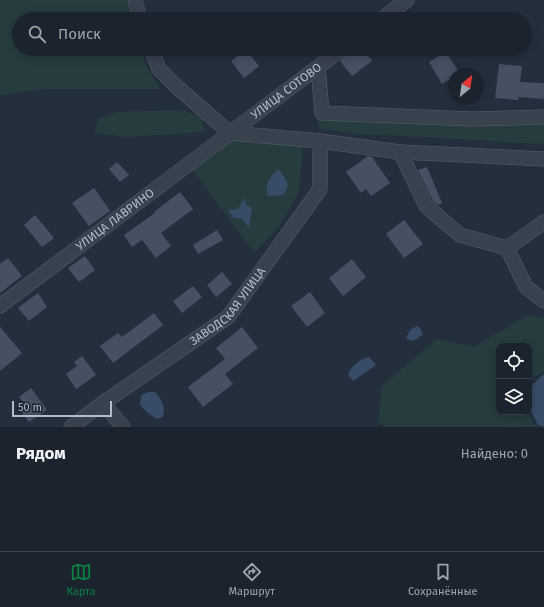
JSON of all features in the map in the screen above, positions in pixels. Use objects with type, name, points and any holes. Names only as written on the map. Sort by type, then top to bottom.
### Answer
[{"type":"street","points":[[135,0],[138,12]]},
{"type":"street","points":[[391,12],[407,0]]},
{"type":"street","points":[[154,56],[159,70],[176,88],[230,133],[320,141],[400,152],[544,159]]},
{"type":"street","name":"УЛИЦА СОТОВО","points":[[230,133],[333,56]]},
{"type":"street","points":[[318,67],[322,113],[472,119],[544,117]]},
{"type":"street","name":"УЛИЦА ЛАВРИНО","points":[[0,306],[230,133]]},
{"type":"street","name":"ЗАВОДСКАЯ УЛИЦА","points":[[71,427],[103,402],[228,317],[320,189],[320,141]]},
{"type":"street","points":[[400,152],[426,206],[460,235],[507,248],[526,287],[544,301]]},
{"type":"street","points":[[507,248],[544,222]]},
{"type":"street","points":[[103,402],[123,427]]},
{"type":"green space","points":[[0,0],[126,0],[130,12],[12,12],[12,56],[143,56],[146,65],[160,89],[45,89],[0,95]]},
{"type":"green space","points":[[185,110],[202,118],[205,132],[126,137],[95,133],[98,119],[116,112]]},
{"type":"green space","points":[[317,117],[544,123],[544,144],[360,134],[319,129]]},
{"type":"green space","points":[[233,138],[303,146],[299,192],[278,228],[254,252],[192,169]]},
{"type":"green space","points":[[529,315],[539,318],[544,315],[544,371],[532,380],[532,343],[496,343],[496,415],[529,415],[537,427],[384,427],[378,421],[382,386],[437,339],[474,347]]},
{"type":"water","points":[[278,169],[288,185],[284,195],[268,196],[267,185],[270,178]]},
{"type":"water","points":[[244,198],[246,205],[252,208],[249,228],[242,219],[234,218],[228,210],[238,209]]},
{"type":"water","points":[[417,326],[423,334],[417,339],[411,341],[406,338],[410,330]]},
{"type":"water","points":[[369,357],[376,365],[353,381],[348,375],[351,368],[359,361]]},
{"type":"water","points":[[544,374],[544,427],[538,425],[532,411],[532,385]]},
{"type":"water","points":[[149,392],[155,392],[162,401],[164,410],[163,417],[157,419],[140,405],[141,395]]},
{"type":"building","points":[[238,56],[251,56],[259,66],[244,78],[231,61]]},
{"type":"building","points":[[345,56],[368,56],[372,61],[352,76],[340,61]]},
{"type":"building","points":[[439,56],[449,56],[456,68],[448,68],[448,80],[442,84],[429,62]]},
{"type":"building","points":[[499,64],[522,66],[520,82],[544,83],[544,99],[519,97],[518,100],[495,98]]},
{"type":"building","points":[[368,156],[372,157],[390,183],[371,196],[366,189],[361,193],[346,172]]},
{"type":"building","points":[[117,162],[129,175],[120,182],[109,169]]},
{"type":"building","points":[[427,167],[442,203],[438,205],[433,201],[418,170]]},
{"type":"building","points":[[94,188],[110,211],[89,226],[72,203]]},
{"type":"building","points":[[180,192],[193,209],[161,233],[171,246],[156,258],[142,240],[132,247],[124,235],[155,213],[154,212]]},
{"type":"building","points":[[35,215],[54,238],[42,247],[24,225]]},
{"type":"building","points":[[404,220],[423,244],[404,258],[386,234]]},
{"type":"building","points":[[217,230],[223,240],[198,254],[193,245]]},
{"type":"building","points":[[85,256],[95,270],[79,282],[68,268]]},
{"type":"building","points":[[8,258],[22,276],[0,293],[0,264]]},
{"type":"building","points":[[352,259],[366,277],[343,296],[329,278]]},
{"type":"building","points":[[222,272],[232,284],[216,297],[207,285]]},
{"type":"building","points":[[193,286],[202,297],[182,313],[173,301]]},
{"type":"building","points":[[310,292],[325,313],[307,327],[291,306]]},
{"type":"building","points":[[38,293],[47,307],[29,321],[18,308]]},
{"type":"building","points":[[154,313],[163,325],[113,363],[100,346],[118,333],[122,337]]},
{"type":"building","points":[[0,327],[22,353],[0,371]]},
{"type":"building","points":[[242,327],[258,348],[225,374],[233,384],[203,407],[188,387],[225,359],[216,348]]},
{"type":"building","points":[[82,356],[96,375],[76,389],[66,374],[77,366],[74,362]]},
{"type":"building","points":[[31,388],[47,410],[29,422],[17,406],[23,402],[19,397]]}]
